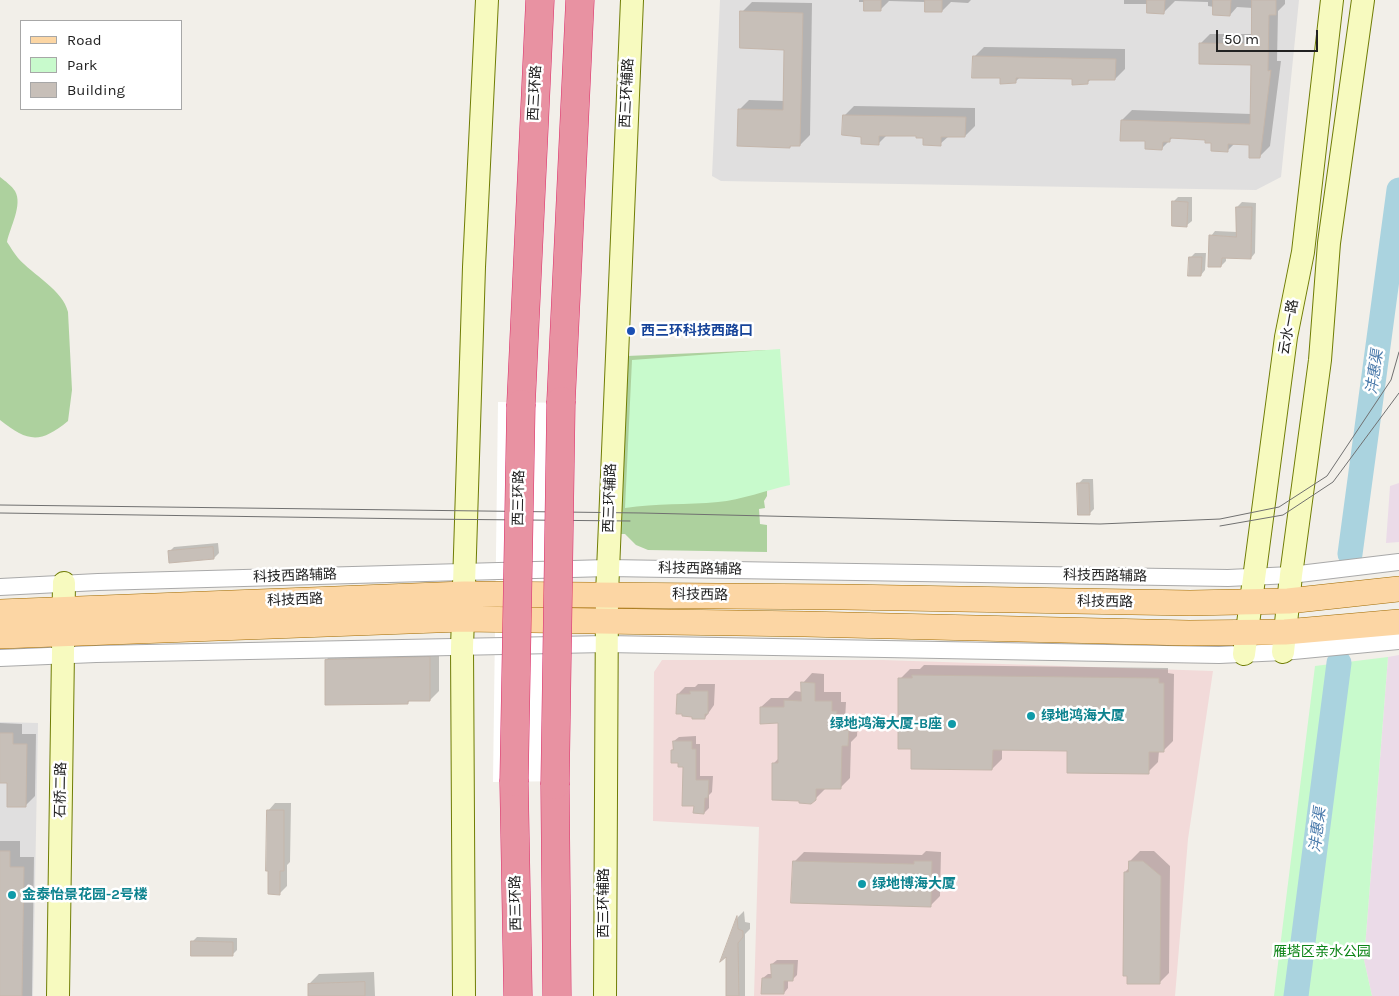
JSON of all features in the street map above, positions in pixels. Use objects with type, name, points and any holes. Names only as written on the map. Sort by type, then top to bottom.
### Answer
[{"type":"highway","name":"西三环路","points":[[518,996],[514,782],[521,404],[540,0]]},
{"type":"highway","points":[[557,996],[555,785],[561,401],[580,0]]},
{"type":"main road","points":[[464,996],[462,648],[474,266],[487,0]]},
{"type":"main road","name":"西三环辅路","points":[[605,996],[607,594],[632,0]]},
{"type":"main road","name":"云水一路","points":[[1245,643],[1286,337],[1303,252],[1332,0]]},
{"type":"main road","points":[[1284,642],[1291,575],[1320,360],[1329,243],[1363,0]]},
{"type":"main road","name":"科技西路","points":[[0,612],[464,582],[607,594],[1190,603],[1288,602],[1399,589]]},
{"type":"main road","name":"石桥二路","points":[[58,996],[64,583]]},
{"type":"main road","name":"科技西路","points":[[0,636],[63,646],[463,619],[606,633],[805,624],[1189,633],[1245,643],[1284,642],[1399,622]]},
{"type":"street","name":"科技西路辅路","points":[[0,587],[64,583],[464,582],[608,568],[1228,578],[1291,575],[1399,562]]},
{"type":"street","points":[[0,658],[63,646],[106,654],[462,648],[606,633]]},
{"type":"street","points":[[1284,642],[1399,640]]},
{"type":"shaded area","points":[[720,0],[1299,0],[1281,177],[1256,190],[721,181],[712,176]]},
{"type":"shaded area","points":[[1399,483],[1399,542],[1386,543],[1390,486]]},
{"type":"shaded area","points":[[1399,655],[1399,996],[1372,996],[1364,960],[1388,657]]},
{"type":"shaded area","points":[[662,660],[883,660],[1213,671],[1188,839],[1175,996],[754,996],[759,827],[653,821],[654,672]]},
{"type":"shaded area","points":[[0,722],[38,723],[33,996],[0,996]]},
{"type":"green space","points":[[0,177],[15,191],[18,203],[7,242],[18,258],[54,290],[65,304],[68,312],[72,390],[68,421],[50,434],[42,437],[26,436],[18,433],[0,420]]},
{"type":"green space","points":[[780,349],[790,485],[727,501],[625,508],[632,360]]},
{"type":"green space","points":[[768,350],[767,496],[764,501],[765,508],[759,509],[760,524],[767,525],[767,552],[648,550],[636,545],[625,534],[618,534],[627,356]]},
{"type":"green space","name":"雁塔区亲水公园","points":[[1388,657],[1364,960],[1372,996],[1274,996],[1315,666]]},
{"type":"pier","points":[[498,402],[574,403],[568,781],[493,782]]},
{"type":"building","points":[[864,0],[881,0],[881,11],[864,11]]},
{"type":"building","points":[[925,0],[942,0],[942,12],[925,12]]},
{"type":"building","points":[[1147,0],[1165,0],[1164,14],[1147,13]]},
{"type":"building","points":[[1213,0],[1231,0],[1230,16],[1213,15]]},
{"type":"building","points":[[1252,0],[1276,0],[1276,15],[1269,15],[1268,71],[1271,70],[1260,158],[1249,158],[1249,145],[1228,144],[1228,152],[1211,151],[1211,143],[1205,143],[1205,140],[1170,138],[1170,142],[1163,142],[1162,150],[1145,149],[1145,141],[1120,141],[1121,120],[1250,124],[1251,65],[1199,64],[1199,43],[1251,44]]},
{"type":"building","points":[[740,11],[803,13],[800,146],[790,146],[790,148],[737,146],[738,109],[783,110],[784,50],[740,48]]},
{"type":"building","points":[[973,56],[1116,59],[1115,80],[1088,80],[1088,84],[1072,85],[1072,79],[1016,78],[1016,83],[1000,84],[1000,78],[972,78]]},
{"type":"building","points":[[843,115],[966,117],[965,137],[941,137],[941,146],[923,145],[923,138],[916,138],[916,136],[879,136],[879,145],[861,144],[861,137],[842,135]]},
{"type":"building","points":[[1172,201],[1188,202],[1187,227],[1172,226]]},
{"type":"building","points":[[1236,207],[1252,207],[1251,259],[1222,258],[1221,267],[1208,267],[1209,235],[1236,237]]},
{"type":"building","points":[[1189,257],[1202,257],[1201,276],[1188,276]]},
{"type":"building","points":[[1077,483],[1089,483],[1090,515],[1078,515]]},
{"type":"building","points":[[213,547],[214,559],[169,563],[168,551]]},
{"type":"building","points":[[430,657],[430,701],[408,701],[408,704],[325,705],[325,660]]},
{"type":"building","name":"绿地鸿海大厦","points":[[912,675],[1159,678],[1159,683],[1164,683],[1164,752],[1149,752],[1149,774],[1067,773],[1067,751],[993,750],[992,770],[911,769],[911,749],[898,749],[898,678],[912,678]]},
{"type":"building","points":[[801,682],[815,683],[815,701],[832,701],[832,711],[837,711],[836,730],[849,730],[848,746],[842,746],[841,789],[816,789],[816,800],[811,804],[799,803],[799,801],[772,800],[772,763],[778,763],[778,723],[760,724],[760,707],[784,707],[784,700],[801,701]]},
{"type":"building","points":[[690,691],[708,691],[708,714],[705,714],[705,719],[692,719],[692,717],[676,714],[677,694],[690,694]]},
{"type":"building","points":[[0,733],[13,733],[13,744],[27,744],[26,807],[7,807],[7,783],[0,783]]},
{"type":"building","points":[[673,741],[692,741],[692,749],[696,749],[696,780],[709,780],[708,798],[705,798],[704,814],[693,813],[694,806],[682,806],[683,767],[678,767],[678,763],[671,763]]},
{"type":"building","points":[[267,810],[284,810],[284,871],[280,871],[280,895],[268,894],[268,871],[266,871]]},
{"type":"building","points":[[0,851],[10,851],[10,867],[24,867],[22,996],[0,996]]},
{"type":"building","name":"绿地博海大厦","points":[[793,861],[914,864],[914,861],[932,861],[931,907],[791,903]]},
{"type":"building","points":[[1129,861],[1143,861],[1161,876],[1160,984],[1127,984],[1127,976],[1123,976],[1124,872],[1128,872]]},
{"type":"building","points":[[737,916],[738,929],[743,931],[743,937],[738,943],[739,996],[726,996],[726,957],[720,962]]},
{"type":"building","points":[[191,941],[233,942],[233,956],[191,956]]},
{"type":"building","points":[[771,964],[794,964],[793,981],[784,981],[784,994],[761,994],[762,978],[771,978]]},
{"type":"building","points":[[365,982],[365,996],[308,996],[308,984]]},
{"type":"waterway","name":"沣惠渠","points":[[1350,554],[1399,190]]},
{"type":"waterway","name":"沣惠渠","points":[[1296,996],[1339,663]]},
{"type":"tram line","points":[[0,505],[642,513],[1100,524],[1220,519],[1279,507],[1327,476],[1391,380],[1399,352]]},
{"type":"tram line","points":[[1220,526],[1283,515],[1333,482],[1399,393]]},
{"type":"tram line","points":[[0,513],[630,521]]},
{"type":"place","name":"西三环科技西路口","points":[[631,331]]},
{"type":"place","name":"绿地鸿海大厦","points":[[1031,716]]},
{"type":"place","name":"绿地鸿海大厦-B座","points":[[952,724]]},
{"type":"place","name":"绿地博海大厦","points":[[862,884]]},
{"type":"place","name":"金泰怡景花园-2号楼","points":[[12,895]]}]
